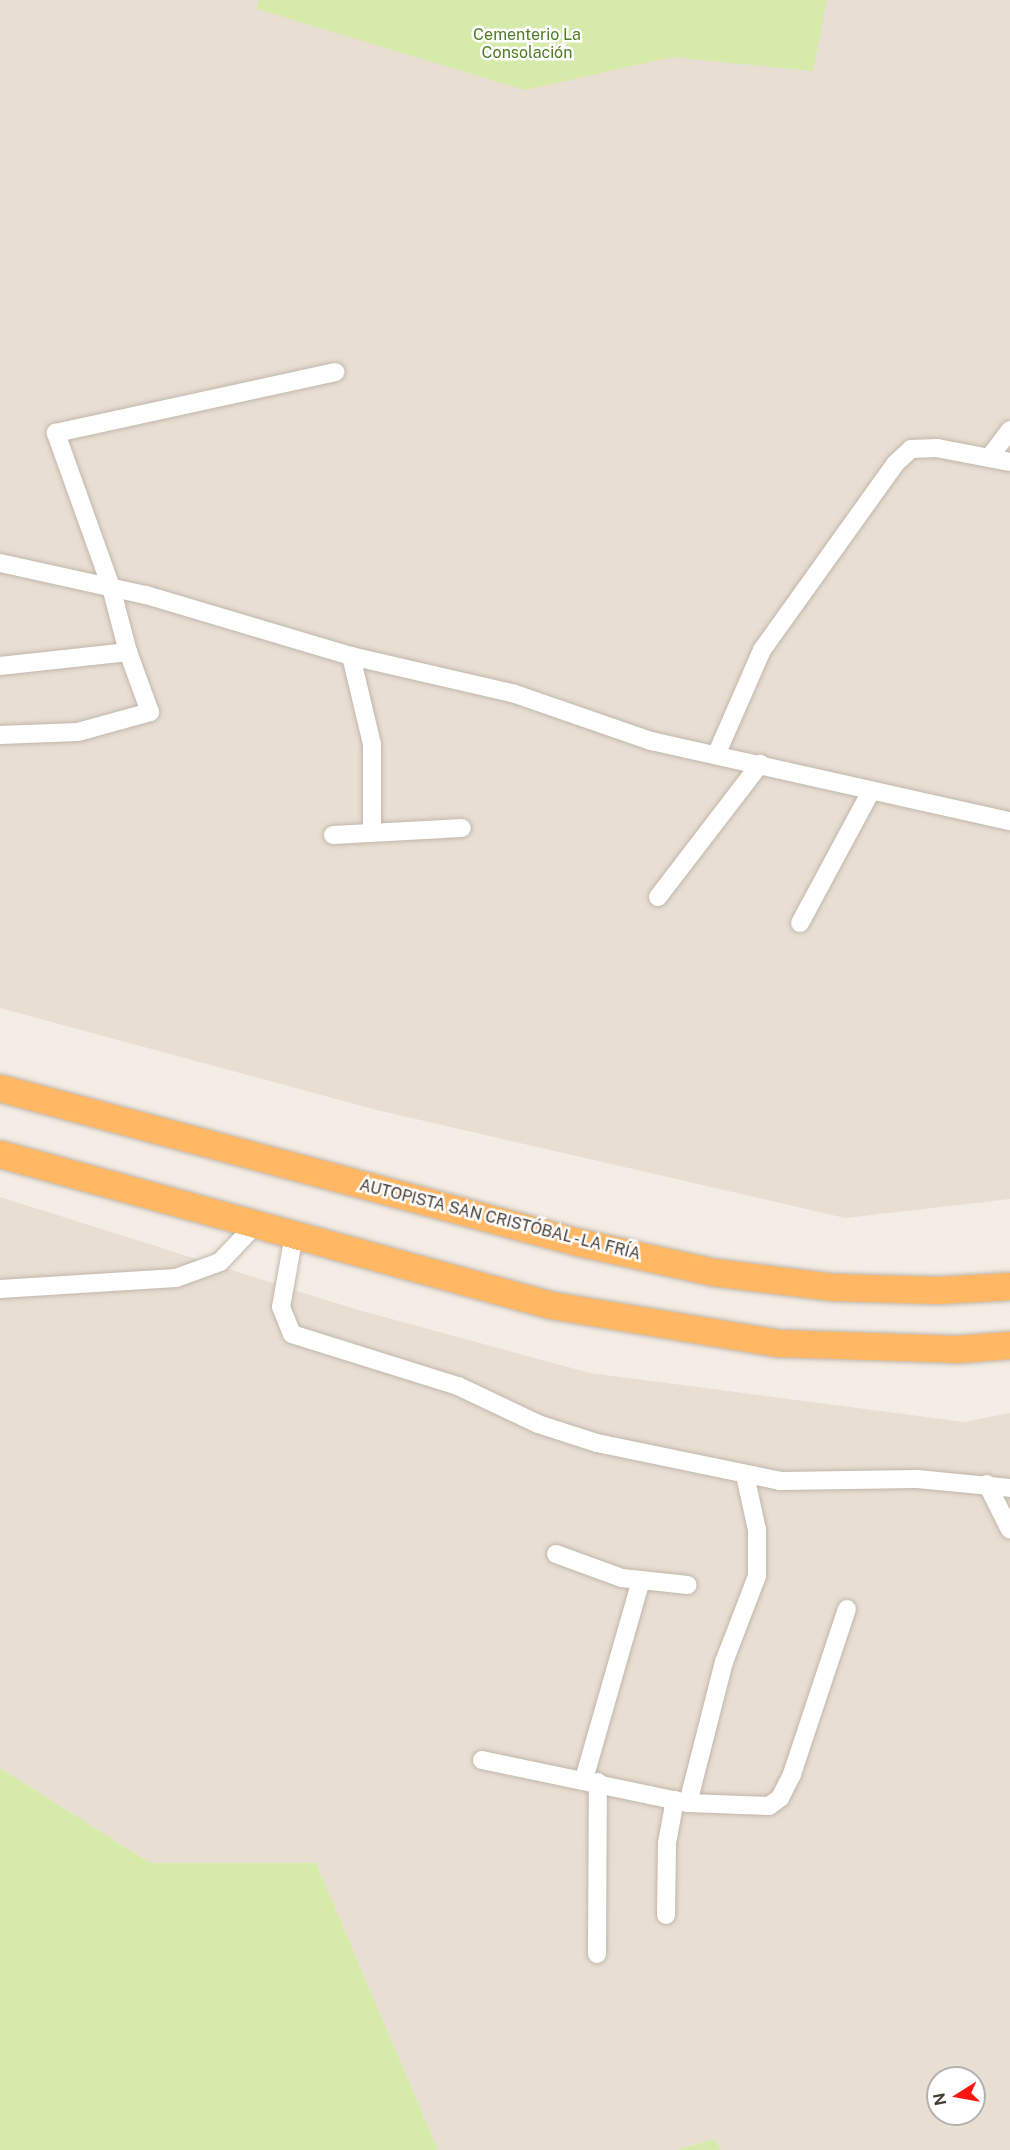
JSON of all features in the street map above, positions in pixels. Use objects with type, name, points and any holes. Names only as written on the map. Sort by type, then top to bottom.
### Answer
[{"type":"highway","name":"AUTOPISTA SAN CRISTÓBAL - LA FRÍA","points":[[0,1088],[578,1242],[713,1272],[834,1287],[938,1290],[1010,1286]]},
{"type":"highway","points":[[0,1154],[551,1305],[736,1337],[861,1348],[956,1349],[1010,1344]]},
{"type":"street","points":[[0,735],[78,732],[150,712],[128,652],[111,587],[56,433],[335,372]]},
{"type":"street","points":[[988,458],[1010,430]]},
{"type":"street","points":[[717,753],[762,650],[895,464],[911,448],[937,448],[1010,462]]},
{"type":"street","points":[[0,563],[111,587],[351,656],[505,691],[651,741],[717,753],[871,791],[1010,821]]},
{"type":"street","points":[[0,666],[128,652]]},
{"type":"street","points":[[351,656],[372,744],[372,832]]},
{"type":"street","points":[[657,897],[760,764]]},
{"type":"street","points":[[800,923],[871,791]]},
{"type":"street","points":[[333,835],[462,828]]},
{"type":"street","points":[[0,1289],[176,1278],[220,1262],[255,1225]]},
{"type":"street","points":[[294,1235],[281,1307],[292,1334],[458,1386],[538,1424],[597,1443],[780,1481],[917,1479],[1010,1488]]},
{"type":"street","points":[[666,1915],[667,1843],[723,1662],[757,1576],[757,1530],[745,1475]]},
{"type":"street","points":[[987,1484],[1010,1530]]},
{"type":"street","points":[[556,1554],[609,1574],[688,1585]]},
{"type":"street","points":[[597,1954],[591,1781],[641,1580]]},
{"type":"street","points":[[482,1760],[681,1801],[758,1808],[780,1798],[792,1774],[847,1609]]},
{"type":"shaded area","points":[[0,0],[1010,0],[1010,1199],[845,1218],[377,1110],[0,1008]]},
{"type":"shaded area","points":[[0,1197],[355,1309],[590,1373],[964,1422],[1010,1413],[1010,2150],[721,2150],[714,2139],[675,2150],[438,2150],[316,1863],[150,1863],[0,1768]]},
{"type":"green space","name":"Cementerio La Consolación","points":[[259,0],[827,0],[813,71],[672,57],[525,90],[257,9]]},
{"type":"green space","points":[[0,1768],[150,1863],[316,1863],[438,2150],[0,2150]]},
{"type":"green space","points":[[714,2139],[721,2150],[675,2150]]}]
